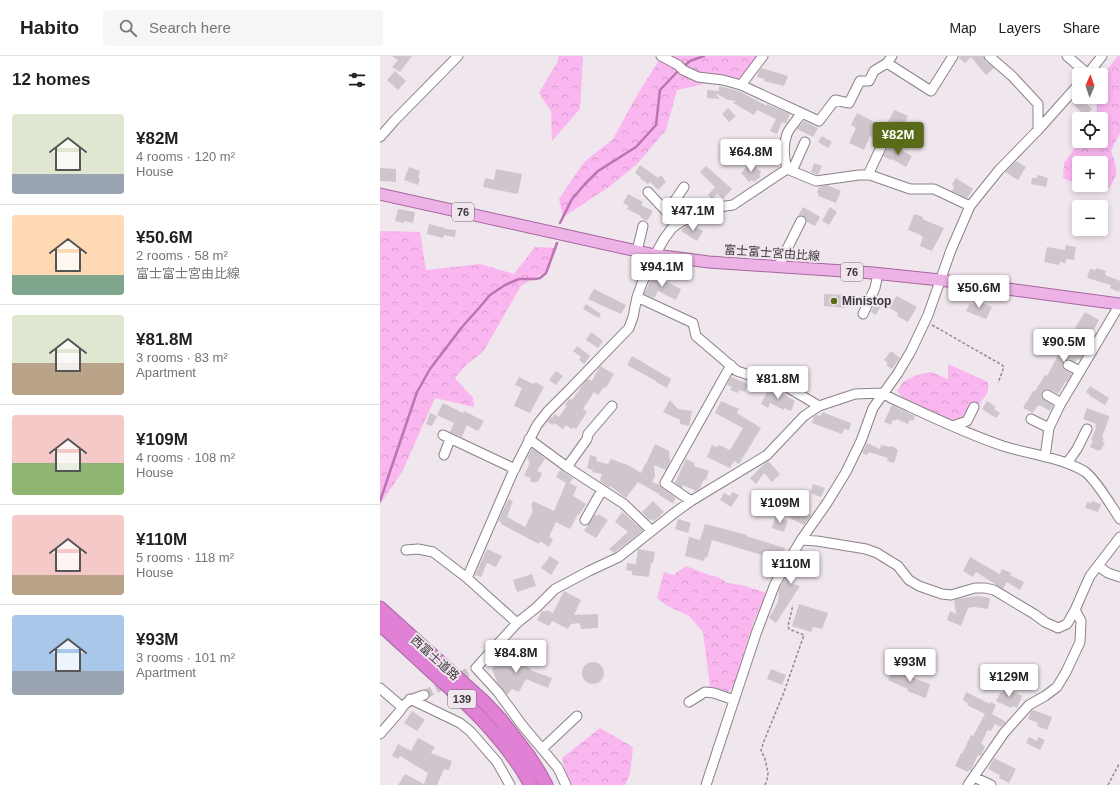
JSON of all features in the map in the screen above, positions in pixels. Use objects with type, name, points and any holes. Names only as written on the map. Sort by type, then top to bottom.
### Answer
[{"type":"highway","name":"西富士道路","points":[[380,608],[482,700],[501,720],[528,755],[546,785]]},
{"type":"highway","name":"西富士道路","points":[[380,624],[483,719],[505,745],[531,785]]},
{"type":"main road","name":"富士富士宮由比線","points":[[380,194],[655,255],[709,262],[940,280],[1120,304]]},
{"type":"street","points":[[380,137],[394,120],[458,56]]},
{"type":"street","points":[[661,56],[698,77],[723,80],[741,85],[819,121],[835,100],[849,103],[860,82],[869,81],[874,71],[890,60],[931,91],[953,56]]},
{"type":"street","points":[[741,85],[763,56]]},
{"type":"street","points":[[989,56],[1012,76],[1038,104],[1038,130]]},
{"type":"street","points":[[1067,56],[1081,68]]},
{"type":"street","points":[[1093,68],[1102,56]]},
{"type":"street","points":[[706,785],[757,631],[775,584],[801,540],[827,503],[846,472],[861,441],[874,408],[898,373],[925,321],[951,250],[970,206],[998,170],[1038,130],[1072,92]]},
{"type":"street","points":[[801,114],[787,134],[784,157],[789,170],[816,181],[868,175],[910,189],[934,189],[970,206]]},
{"type":"street","points":[[868,175],[889,130]]},
{"type":"street","points":[[467,578],[515,469],[537,425],[548,411],[572,388],[628,328],[637,297],[655,255],[672,228],[682,221],[711,208],[733,205],[789,170],[805,142]]},
{"type":"street","points":[[667,212],[684,188]]},
{"type":"street","points":[[648,192],[678,224]]},
{"type":"street","points":[[778,267],[801,221]]},
{"type":"street","points":[[637,251],[643,226]]},
{"type":"street","points":[[863,314],[875,288],[878,274]]},
{"type":"street","points":[[637,297],[693,323],[696,336],[737,371],[758,378],[770,377],[819,406]]},
{"type":"street","points":[[1045,457],[1049,428],[1061,403],[1120,304]]},
{"type":"street","points":[[691,501],[665,483],[731,365]]},
{"type":"street","points":[[1068,365],[1080,371]]},
{"type":"street","points":[[566,785],[558,768],[498,692],[476,668],[517,623],[537,607],[555,589],[617,558],[691,501],[767,454],[804,416],[819,406],[855,394],[883,394],[953,426],[1003,446],[1067,463],[1094,481],[1120,520]]},
{"type":"street","points":[[1047,395],[1061,403]]},
{"type":"street","points":[[566,467],[587,439],[588,434],[612,406]]},
{"type":"street","points":[[953,426],[967,421],[974,408]]},
{"type":"street","points":[[1031,420],[1049,428]]},
{"type":"street","points":[[1067,463],[1077,449],[1087,429]]},
{"type":"street","points":[[444,455],[446,437],[515,469]]},
{"type":"street","points":[[529,439],[566,467],[624,504],[652,532]]},
{"type":"street","points":[[585,520],[602,490]]},
{"type":"street","points":[[801,540],[859,548],[877,553],[898,566],[909,580],[919,586],[942,594],[951,595],[975,588],[994,590],[1045,622],[1058,628],[1067,624],[1090,576],[1120,537]]},
{"type":"street","points":[[406,550],[418,549],[433,552],[467,578],[517,623]]},
{"type":"street","points":[[1098,566],[1108,573],[1120,577]]},
{"type":"street","points":[[991,785],[971,781],[1004,733],[1029,705],[1057,687],[1080,642],[1081,621],[1075,610]]},
{"type":"street","points":[[380,688],[402,707]]},
{"type":"street","points":[[689,702],[705,692],[714,693],[734,700]]},
{"type":"street","points":[[380,734],[410,699],[424,695]]},
{"type":"street","points":[[410,699],[460,723],[470,731],[497,762],[510,785]]},
{"type":"street","points":[[542,749],[577,716]]},
{"type":"path","points":[[925,321],[1002,365],[1004,367],[998,383]]},
{"type":"path","points":[[765,785],[768,773],[765,759],[761,750],[762,746],[784,692],[804,635],[789,629],[788,626],[794,605]]},
{"type":"path","points":[[1108,785],[1118,764],[1120,764]]},
{"type":"green space","points":[[558,56],[583,56],[580,109],[552,141],[551,111],[539,93],[558,61]]},
{"type":"green space","points":[[660,56],[761,56],[742,82],[726,79],[677,90],[666,130],[637,164],[609,187],[563,217],[559,199],[584,162],[613,139],[636,97],[661,57]]},
{"type":"green space","points":[[1118,56],[1120,56],[1120,133],[1111,151],[1116,167],[1116,175],[1108,189],[1108,156],[1072,156],[1072,182],[1063,178],[1064,163],[1075,148],[1108,148],[1108,112],[1096,112],[1097,104],[1108,104],[1108,68]]},
{"type":"green space","points":[[380,231],[420,232],[426,270],[480,264],[514,274],[535,247],[557,248],[548,270],[521,286],[483,352],[465,366],[455,378],[473,398],[474,407],[435,398],[402,472],[380,504]]},
{"type":"green space","points":[[948,364],[988,382],[988,392],[963,426],[904,399],[897,391],[904,381],[917,375],[931,372],[948,379]]},
{"type":"green space","points":[[686,566],[718,577],[727,583],[742,585],[766,593],[754,621],[733,687],[728,693],[710,687],[703,632],[689,616],[666,605],[657,598],[664,572],[673,575]]},
{"type":"green space","points":[[600,728],[633,747],[630,774],[625,785],[569,785],[562,758]]},
{"type":"building","points":[[392,56],[412,56],[400,72],[392,67],[398,60]]},
{"type":"building","points":[[959,56],[983,56],[985,61],[994,68],[986,75],[971,57],[965,63],[959,58]]},
{"type":"building","points":[[761,68],[788,76],[784,86],[764,81],[765,79],[757,77]]},
{"type":"building","points":[[395,71],[406,81],[398,90],[387,80]]},
{"type":"building","points":[[719,86],[739,91],[767,106],[767,104],[790,114],[786,124],[782,122],[777,134],[770,131],[776,119],[757,110],[754,115],[733,103],[736,101],[728,100],[715,93],[720,99],[707,98],[707,90],[719,91]]},
{"type":"building","points":[[1073,104],[1087,104],[1092,109],[1089,112],[1081,112]]},
{"type":"building","points":[[728,108],[736,116],[729,122],[722,114]]},
{"type":"building","points":[[894,110],[908,116],[902,128],[887,124]]},
{"type":"building","points":[[857,113],[884,127],[881,134],[876,132],[873,138],[870,136],[864,150],[849,143],[856,128],[851,125]]},
{"type":"building","points":[[804,121],[818,128],[813,137],[797,129]]},
{"type":"building","points":[[822,136],[832,142],[828,148],[818,142]]},
{"type":"building","points":[[888,146],[900,152],[901,150],[912,156],[906,167],[883,156]]},
{"type":"building","points":[[1016,161],[1026,167],[1018,180],[1005,172]]},
{"type":"building","points":[[751,162],[761,172],[759,175],[761,176],[754,182],[752,180],[749,182],[741,173]]},
{"type":"building","points":[[814,163],[822,166],[818,175],[811,172]]},
{"type":"building","points":[[640,165],[658,178],[661,175],[666,182],[658,190],[650,182],[648,184],[635,173]]},
{"type":"building","points":[[706,166],[732,189],[723,199],[717,194],[712,199],[708,195],[715,187],[700,172]]},
{"type":"building","points":[[409,167],[420,171],[418,185],[404,180]]},
{"type":"building","points":[[380,168],[396,169],[396,182],[380,181]]},
{"type":"building","points":[[496,169],[522,174],[518,194],[483,187],[485,178],[494,180]]},
{"type":"building","points":[[1038,175],[1048,178],[1046,187],[1031,184],[1032,178],[1037,178]]},
{"type":"building","points":[[956,178],[973,189],[967,198],[952,191],[954,187],[952,184]]},
{"type":"building","points":[[827,185],[841,191],[836,203],[818,196],[819,194],[817,193],[819,187]]},
{"type":"building","points":[[628,194],[643,202],[641,205],[653,211],[647,221],[640,217],[641,216],[627,209],[629,206],[623,203]]},
{"type":"building","points":[[803,207],[820,217],[815,226],[807,222],[804,216],[798,216]]},
{"type":"building","points":[[830,207],[837,212],[829,225],[822,221]]},
{"type":"building","points":[[398,209],[415,212],[413,223],[395,221]]},
{"type":"building","points":[[914,214],[944,228],[932,251],[920,246],[923,237],[921,235],[908,230]]},
{"type":"building","points":[[429,224],[445,229],[456,230],[455,237],[444,235],[443,238],[427,234]]},
{"type":"building","points":[[691,224],[703,231],[697,241],[681,231],[683,228]]},
{"type":"building","points":[[1066,245],[1076,247],[1074,260],[1066,259],[1066,263],[1060,262],[1059,265],[1044,262],[1047,247],[1065,250]]},
{"type":"building","points":[[1096,268],[1106,271],[1105,275],[1120,281],[1119,292],[1110,288],[1111,285],[1087,278],[1090,269],[1096,270]]},
{"type":"building","points":[[653,275],[681,289],[676,300],[658,291],[654,298],[644,294]]},
{"type":"building","points":[[594,289],[626,305],[621,314],[588,299]]},
{"type":"building","name":"Ministop","points":[[824,294],[845,295],[845,308],[824,306]]},
{"type":"building","points":[[897,296],[917,307],[908,322],[897,316],[898,313],[888,307]]},
{"type":"building","points":[[877,297],[884,301],[876,315],[871,312]]},
{"type":"building","points":[[975,300],[992,307],[986,319],[966,311],[970,303],[973,305]]},
{"type":"building","points":[[586,304],[601,314],[599,318],[583,309]]},
{"type":"building","points":[[1085,312],[1099,320],[1092,333],[1095,334],[1080,360],[1077,359],[1075,362],[1067,359],[1063,362],[1063,369],[1072,374],[1058,394],[1047,389],[1042,392],[1042,398],[1053,405],[1050,411],[1039,405],[1033,413],[1023,408],[1045,375],[1047,376]]},
{"type":"building","points":[[591,332],[603,341],[598,348],[586,340]]},
{"type":"building","points":[[577,346],[590,356],[584,364],[579,360],[581,357],[573,351]]},
{"type":"building","points":[[891,351],[900,358],[892,369],[886,365],[888,363],[884,360]]},
{"type":"building","points":[[632,356],[671,379],[667,388],[627,365]]},
{"type":"building","points":[[600,366],[614,374],[606,388],[604,387],[598,395],[594,392],[583,409],[587,412],[576,429],[574,427],[572,429],[566,425],[563,429],[554,423],[553,425],[547,422],[555,414],[559,417],[567,406],[565,405],[569,399],[572,400],[588,379],[592,381]]},
{"type":"building","points":[[556,371],[563,376],[556,385],[549,380]]},
{"type":"building","points":[[519,377],[534,384],[535,382],[544,387],[530,413],[514,406],[522,388],[515,385]]},
{"type":"building","points":[[731,377],[748,384],[745,392],[739,390],[738,393],[730,390],[732,387],[727,385]]},
{"type":"building","points":[[770,386],[795,401],[791,411],[784,408],[784,410],[770,403],[768,408],[761,404]]},
{"type":"building","points":[[1090,386],[1109,398],[1105,405],[1086,392]]},
{"type":"building","points":[[670,400],[678,409],[692,411],[689,426],[680,424],[680,420],[663,412]]},
{"type":"building","points":[[721,401],[739,409],[737,413],[761,428],[739,464],[734,461],[730,468],[707,457],[712,445],[717,447],[719,445],[730,450],[743,428],[715,413]]},
{"type":"building","points":[[987,401],[996,407],[994,409],[1000,413],[996,418],[982,409]]},
{"type":"building","points":[[443,403],[484,421],[479,430],[478,429],[477,431],[467,425],[462,437],[450,432],[454,423],[437,415]]},
{"type":"building","points":[[892,405],[915,416],[913,421],[910,420],[908,424],[896,419],[895,421],[893,420],[891,425],[884,422]]},
{"type":"building","points":[[1087,408],[1109,416],[1102,437],[1104,438],[1102,441],[1105,442],[1099,451],[1090,447],[1093,441],[1091,440],[1096,424],[1083,419]]},
{"type":"building","points":[[822,412],[851,423],[849,430],[844,429],[842,434],[812,423],[814,416],[821,416]]},
{"type":"building","points":[[430,413],[437,416],[432,426],[426,424]]},
{"type":"building","points":[[867,443],[880,449],[881,445],[892,446],[898,450],[894,463],[887,461],[888,458],[869,452],[867,455],[862,453]]},
{"type":"building","points":[[655,444],[669,451],[670,462],[666,470],[654,465],[655,476],[652,482],[660,485],[676,498],[673,503],[674,504],[638,482],[626,498],[610,486],[609,487],[600,481],[602,474],[592,472],[593,470],[587,468],[590,455],[597,457],[596,461],[608,464],[611,459],[630,466],[641,473]]},
{"type":"building","points":[[532,448],[545,459],[537,471],[542,473],[538,482],[536,481],[535,483],[530,481],[531,478],[524,476],[530,462],[527,458]]},
{"type":"building","points":[[686,459],[695,463],[694,466],[709,471],[706,480],[704,479],[700,488],[696,491],[683,485],[682,488],[675,483]]},
{"type":"building","points":[[768,461],[780,474],[772,482],[764,473],[756,484],[750,478]]},
{"type":"building","points":[[560,470],[573,478],[570,483],[577,487],[573,496],[586,504],[579,515],[578,514],[570,529],[556,522],[549,537],[553,539],[549,547],[540,541],[539,544],[498,521],[509,499],[513,501],[507,517],[525,527],[533,511],[533,508],[531,507],[533,501],[554,511],[566,483],[556,477]]},
{"type":"building","points":[[813,484],[825,488],[821,497],[810,493]]},
{"type":"building","points":[[732,492],[739,495],[731,507],[720,500],[724,493],[730,496]]},
{"type":"building","points":[[653,501],[664,512],[654,521],[651,519],[649,520],[642,512]]},
{"type":"building","points":[[1092,501],[1101,504],[1098,512],[1085,508],[1087,502],[1091,503]]},
{"type":"building","points":[[793,507],[811,515],[804,525],[788,517]]},
{"type":"building","points":[[622,512],[643,530],[614,553],[609,549],[628,532],[615,522]]},
{"type":"building","points":[[595,514],[597,516],[598,514],[608,520],[596,538],[584,531]]},
{"type":"building","points":[[775,517],[788,521],[784,532],[772,528]]},
{"type":"building","points":[[678,519],[691,523],[688,533],[675,529]]},
{"type":"building","points":[[705,524],[747,535],[746,536],[785,548],[781,562],[776,561],[775,564],[769,562],[771,558],[712,540],[707,558],[705,557],[704,561],[685,556],[689,537],[700,540]]},
{"type":"building","points":[[487,549],[502,556],[496,567],[487,563],[481,577],[475,575]]},
{"type":"building","points":[[638,549],[655,552],[653,563],[651,563],[649,577],[632,575],[632,571],[626,570],[627,563],[636,564]]},
{"type":"building","points":[[802,550],[817,556],[812,568],[800,564],[792,584],[800,586],[776,623],[769,618],[778,602],[780,587],[796,561],[798,562]]},
{"type":"building","points":[[550,556],[559,562],[551,575],[541,568]]},
{"type":"building","points":[[970,557],[1000,574],[1002,569],[1011,573],[1010,575],[1024,582],[1020,590],[1007,582],[1003,589],[976,572],[973,577],[963,571]]},
{"type":"building","points":[[532,574],[536,586],[517,592],[513,580]]},
{"type":"building","points":[[564,591],[581,600],[574,615],[598,614],[598,628],[581,629],[580,623],[571,624],[568,629],[552,621],[549,626],[537,620],[542,611],[545,612],[546,610],[553,613]]},
{"type":"building","points":[[978,596],[990,598],[988,609],[974,607],[968,608],[961,626],[947,620],[950,611],[956,614],[954,600]]},
{"type":"building","points":[[799,604],[828,613],[822,629],[813,627],[811,632],[792,626]]},
{"type":"building","points":[[507,651],[531,669],[530,670],[552,678],[548,688],[526,679],[519,692],[512,689],[507,695],[497,682],[492,669]]},
{"type":"building","points":[[593,662],[601,665],[604,673],[601,681],[593,684],[585,681],[582,673],[585,665]]},
{"type":"building","points":[[1023,667],[1034,673],[1028,682],[1018,677]]},
{"type":"building","points":[[771,669],[786,675],[782,685],[767,679]]},
{"type":"building","points":[[893,669],[930,684],[926,698],[907,691],[908,689],[888,680]]},
{"type":"building","points":[[1005,687],[1022,696],[1017,708],[1013,706],[1011,708],[996,701]]},
{"type":"building","points":[[966,692],[990,704],[991,702],[996,705],[992,714],[1006,722],[1001,727],[995,724],[991,731],[987,731],[981,744],[985,746],[981,756],[978,755],[971,771],[969,770],[968,772],[955,766],[971,735],[973,736],[985,714],[967,705],[968,703],[963,700]]},
{"type":"building","points":[[1033,710],[1052,717],[1047,730],[1037,726],[1038,723],[1028,719]]},
{"type":"building","points":[[412,711],[425,720],[417,731],[404,723]]},
{"type":"building","points":[[1029,737],[1037,741],[1038,737],[1045,740],[1040,750],[1026,743]]},
{"type":"building","points":[[418,738],[435,747],[431,753],[452,761],[449,770],[444,769],[437,785],[398,785],[405,774],[424,784],[428,773],[400,756],[398,759],[392,756],[398,744],[411,751]]},
{"type":"building","points":[[994,758],[1016,769],[1009,783],[999,778],[1000,775],[988,769]]},
{"type":"waterway","points":[[683,67],[690,61],[704,56]]},
{"type":"waterway","points":[[560,223],[572,199],[585,184],[598,171],[636,147],[656,125],[660,90],[679,70]]},
{"type":"waterway","points":[[380,501],[417,392],[430,369],[462,327],[490,295],[505,285],[519,279],[540,278],[546,273],[557,243]]},
{"type":"tunnel","points":[[424,695],[476,668]]},
{"type":"place","name":"Ministop","points":[[834,301]]}]
